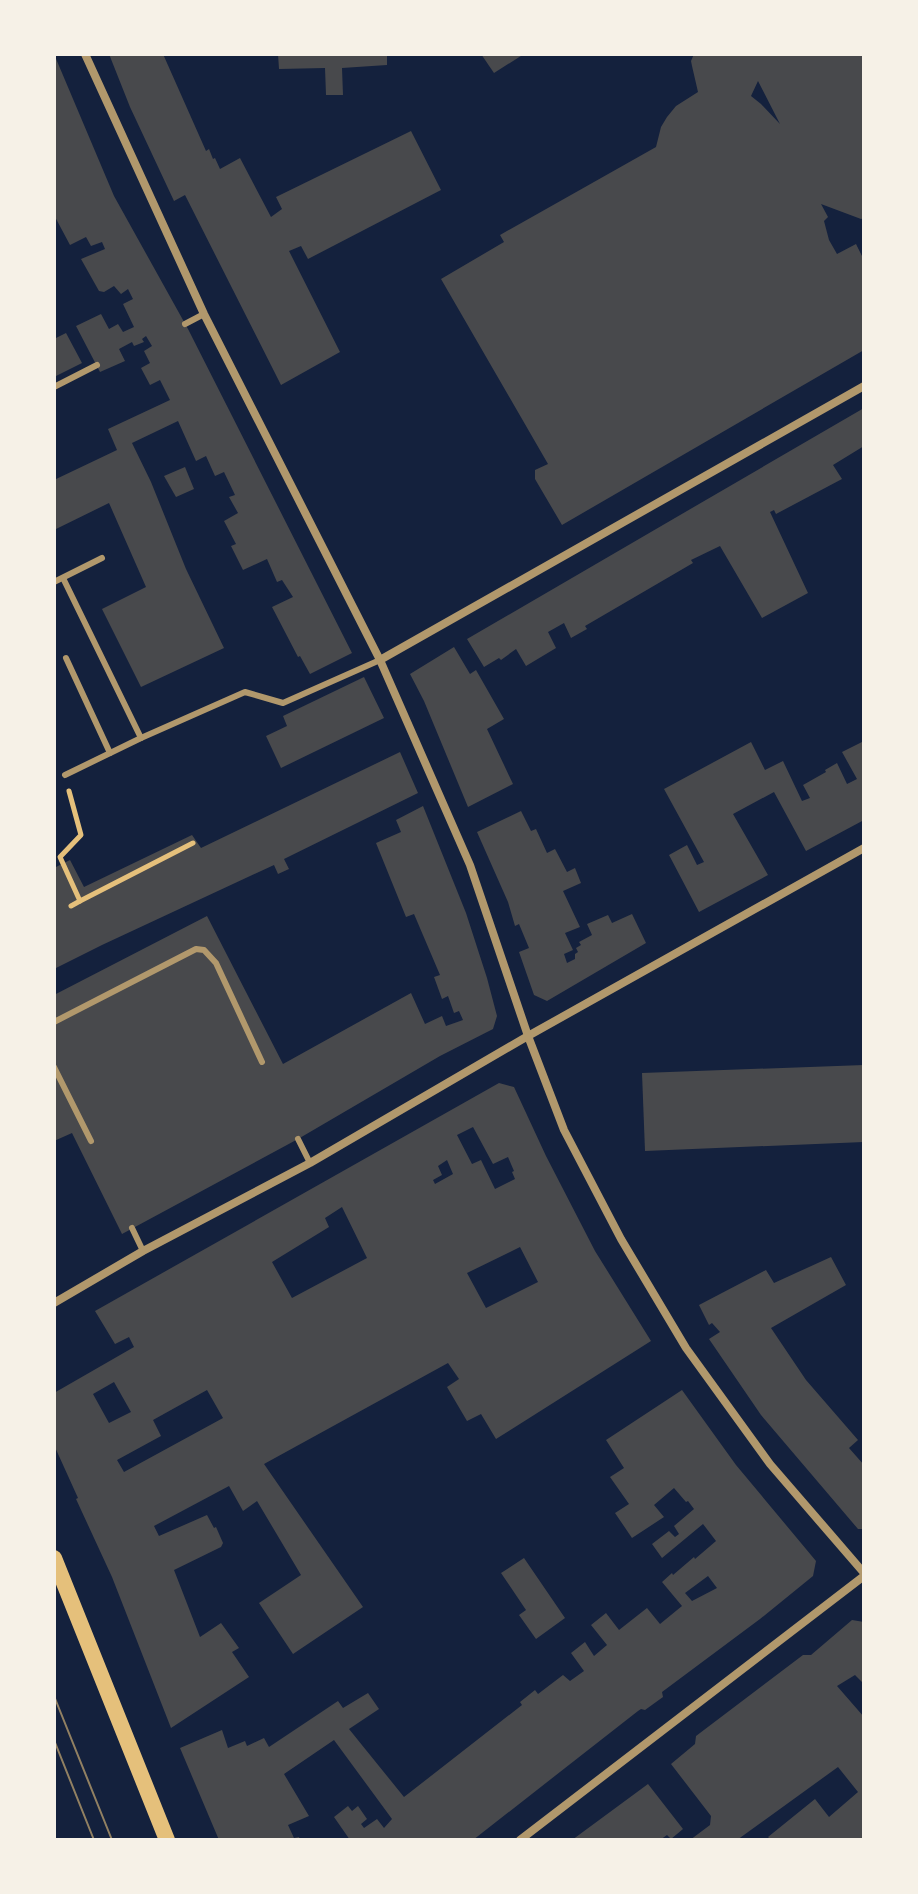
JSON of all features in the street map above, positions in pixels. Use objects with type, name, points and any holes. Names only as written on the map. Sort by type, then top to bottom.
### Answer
[{"type":"main road","points":[[54,1558],[167,1840]]},
{"type":"street","points":[[85,54],[204,314],[380,660],[470,865],[528,1036],[564,1130],[621,1239],[686,1348],[770,1464],[864,1575],[520,1840]]},
{"type":"street","points":[[380,660],[864,386]]},
{"type":"street","points":[[54,1303],[143,1251],[310,1163],[528,1036],[864,848]]},
{"type":"lane","points":[[185,324],[204,314]]},
{"type":"lane","points":[[54,387],[97,365]]},
{"type":"lane","points":[[54,582],[102,558]]},
{"type":"lane","points":[[63,578],[141,738]]},
{"type":"lane","points":[[66,658],[110,753]]},
{"type":"lane","points":[[65,775],[245,692],[283,703],[380,660]]},
{"type":"lane","points":[[54,1022],[196,949],[204,950],[216,963],[262,1062]]},
{"type":"lane","points":[[54,1067],[91,1141]]},
{"type":"lane","points":[[298,1139],[310,1163]]},
{"type":"lane","points":[[132,1228],[143,1251]]},
{"type":"path","points":[[65,775],[81,835],[60,857],[80,901]]},
{"type":"path","points":[[71,906],[193,843]]},
{"type":"building","points":[[54,54],[114,196],[188,329],[352,653],[310,674],[272,607],[293,597],[282,580],[277,582],[267,559],[243,570],[231,546],[236,544],[224,521],[238,513],[229,497],[235,495],[224,472],[215,476],[206,456],[196,461],[178,421],[132,443],[224,648],[141,687],[102,609],[146,587],[109,503],[54,530],[54,480],[117,450],[108,429],[170,400],[160,380],[150,385],[141,368],[150,363],[144,351],[152,346],[146,336],[142,339],[144,342],[134,346],[132,342],[119,349],[125,361],[100,372],[76,326],[101,314],[109,329],[118,324],[123,332],[134,327],[123,304],[133,299],[128,289],[121,294],[114,286],[104,292],[99,291],[81,259],[105,249],[102,242],[91,246],[86,237],[70,245],[54,215]]},
{"type":"building","points":[[109,54],[163,54],[206,151],[209,149],[220,169],[240,158],[271,217],[282,209],[276,197],[411,131],[441,190],[308,259],[301,246],[289,251],[340,352],[281,385],[185,195],[174,201]]},
{"type":"building","points":[[278,54],[387,54],[387,65],[342,68],[343,95],[326,95],[325,68],[279,69]]},
{"type":"building","points":[[481,54],[524,54],[494,73]]},
{"type":"building","points":[[694,54],[864,54],[864,218],[821,204],[828,217],[824,221],[829,240],[837,254],[856,244],[864,260],[864,350],[562,525],[535,479],[535,470],[548,464],[441,279],[504,242],[500,235],[656,147],[667,117],[676,106],[698,92],[691,61]],"holes":[[[758,81],[780,124],[751,96]]]},
{"type":"building","points":[[66,333],[82,363],[54,377],[54,339]]},
{"type":"building","points":[[864,408],[864,446],[833,465],[842,479],[776,514],[774,510],[770,512],[808,593],[762,618],[720,546],[691,560],[693,563],[585,626],[587,629],[571,638],[564,623],[548,632],[556,648],[526,666],[516,649],[484,667],[467,639]]},
{"type":"building","points":[[185,467],[194,489],[176,497],[164,476]]},
{"type":"building","points":[[454,647],[470,674],[476,670],[504,719],[487,729],[513,784],[468,807],[410,674]]},
{"type":"building","points":[[364,677],[384,718],[281,768],[266,736],[287,726],[283,716]]},
{"type":"building","points":[[864,741],[864,820],[806,851],[774,792],[733,814],[768,875],[699,912],[669,855],[687,845],[697,865],[704,862],[664,789],[751,742],[765,770],[783,761],[802,801],[810,798],[803,785],[837,763],[847,784],[857,779],[842,752]]},
{"type":"building","points":[[400,752],[418,793],[284,859],[289,869],[278,874],[274,865],[54,969],[54,868],[70,860],[84,887],[192,835],[201,848]]},
{"type":"building","points":[[423,806],[466,913],[487,978],[497,1016],[493,1029],[122,1234],[72,1133],[54,1141],[54,995],[207,916],[283,1064],[411,993],[425,1024],[442,1016],[446,1026],[463,1020],[459,1011],[454,1013],[448,996],[442,999],[434,977],[440,975],[414,914],[406,917],[376,843],[401,832],[396,820]]},
{"type":"building","points":[[521,811],[531,831],[536,829],[547,853],[555,849],[567,872],[575,868],[581,883],[563,891],[580,927],[565,933],[573,950],[564,954],[567,963],[575,959],[576,948],[581,945],[579,942],[592,935],[587,924],[608,915],[612,923],[632,914],[646,943],[547,1001],[534,995],[519,952],[529,948],[519,924],[515,926],[508,902],[477,832]]},
{"type":"building","points":[[864,1065],[864,1142],[645,1151],[642,1073]]},
{"type":"building","points":[[499,1083],[514,1087],[595,1251],[651,1341],[496,1439],[481,1414],[467,1421],[447,1387],[459,1379],[448,1363],[264,1464],[363,1607],[293,1654],[259,1603],[301,1575],[257,1501],[243,1511],[229,1486],[154,1526],[159,1536],[207,1515],[216,1527],[223,1543],[221,1547],[174,1570],[200,1637],[221,1623],[239,1648],[232,1652],[249,1677],[171,1728],[112,1577],[54,1445],[54,1393],[134,1347],[129,1337],[115,1344],[95,1311]],"holes":[[[473,1127],[493,1164],[508,1157],[515,1179],[495,1189],[481,1160],[472,1164],[457,1135]],[[447,1160],[453,1174],[435,1184],[433,1180],[442,1175],[438,1166]],[[342,1207],[367,1258],[292,1298],[272,1262],[329,1227],[325,1218]],[[520,1247],[538,1282],[486,1308],[467,1273]],[[114,1382],[131,1412],[109,1423],[93,1394]],[[207,1390],[223,1418],[124,1472],[117,1460],[161,1436],[153,1420]]]},
{"type":"building","points":[[831,1257],[846,1285],[771,1328],[806,1380],[858,1440],[849,1448],[864,1465],[864,1529],[858,1529],[761,1415],[709,1339],[720,1332],[712,1323],[709,1325],[699,1305],[766,1270],[774,1283]]},
{"type":"building","points":[[682,1390],[736,1465],[816,1561],[813,1576],[662,1692],[663,1697],[645,1710],[638,1711],[473,1840],[350,1840],[334,1817],[348,1806],[352,1811],[358,1806],[367,1819],[361,1824],[364,1828],[377,1819],[384,1828],[392,1819],[334,1740],[284,1774],[309,1816],[288,1825],[294,1838],[299,1837],[300,1840],[219,1840],[180,1748],[222,1730],[228,1748],[245,1741],[247,1746],[264,1738],[269,1747],[338,1701],[343,1708],[368,1693],[379,1709],[349,1729],[404,1797],[522,1705],[520,1702],[535,1690],[538,1694],[563,1675],[570,1681],[584,1671],[571,1653],[585,1642],[594,1656],[607,1645],[591,1625],[606,1613],[619,1630],[647,1608],[660,1624],[682,1606],[662,1582],[716,1541],[703,1524],[662,1558],[652,1544],[669,1531],[675,1537],[679,1534],[674,1526],[694,1509],[674,1488],[654,1505],[664,1517],[632,1538],[615,1513],[629,1504],[610,1477],[624,1468],[606,1440]],"holes":[[[708,1576],[717,1588],[692,1601],[685,1593]]]},
{"type":"building","points":[[524,1558],[565,1618],[536,1639],[519,1615],[526,1610],[501,1573]]},
{"type":"building","points":[[852,1620],[864,1622],[864,1684],[855,1675],[837,1686],[864,1717],[864,1840],[771,1840],[768,1837],[815,1799],[829,1817],[858,1792],[838,1767],[737,1840],[690,1840],[710,1825],[711,1816],[671,1764],[695,1744],[696,1736],[803,1655],[811,1655]]},
{"type":"building","points":[[648,1784],[683,1829],[671,1839],[667,1835],[660,1840],[572,1840]]},
{"type":"tram line","points":[[54,1696],[112,1840]]},
{"type":"tram line","points":[[54,1740],[94,1840]]}]
